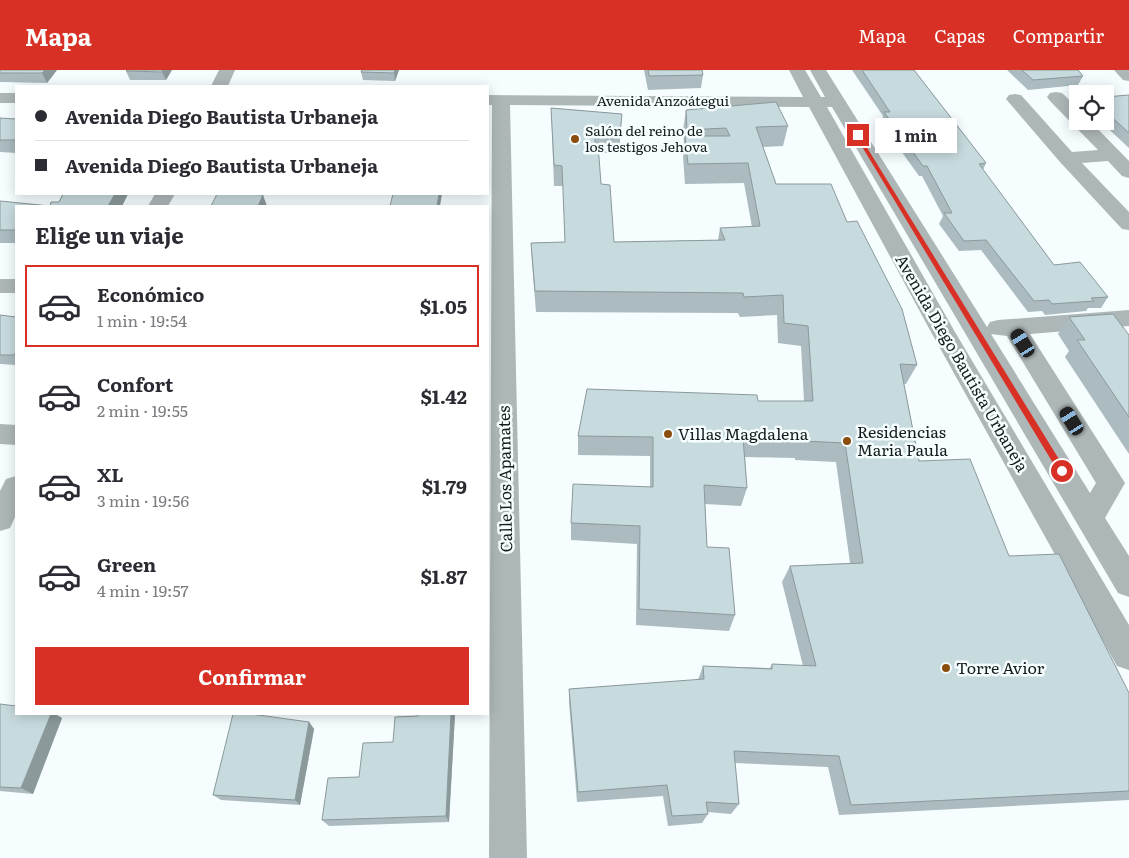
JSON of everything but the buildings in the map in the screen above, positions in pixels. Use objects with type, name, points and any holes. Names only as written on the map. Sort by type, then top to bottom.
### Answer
[{"type":"street","points":[[220,85],[227,70]]},
{"type":"street","name":"Avenida Diego Bautista Urbaneja","points":[[797,70],[826,102],[977,329],[1129,583]]},
{"type":"street","name":"Avenida Diego Bautista Urbaneja","points":[[818,70],[826,102],[943,332],[1129,655]]},
{"type":"street","points":[[1122,70],[1129,76]]},
{"type":"street","points":[[1056,97],[1069,110]]},
{"type":"street","points":[[0,98],[15,98]]},
{"type":"street","points":[[1015,99],[1129,224]]},
{"type":"street","name":"Avenida Anzoátegui","points":[[494,100],[826,102]]},
{"type":"street","name":"Calle Los Apamates","points":[[494,100],[508,858]]},
{"type":"street","points":[[1089,130],[1129,172]]},
{"type":"street","points":[[1067,158],[1113,155]]},
{"type":"street","points":[[0,286],[15,286]]},
{"type":"street","points":[[977,329],[1014,328],[1129,318]]},
{"type":"street","points":[[1014,328],[1111,483],[1090,518]]},
{"type":"street","points":[[0,434],[15,435]]},
{"type":"street","points":[[0,519],[15,489]]},
{"type":"place","name":"Salón del reino de los testigos Jehova","points":[[575,139]]},
{"type":"place","name":"Villas Magdalena","points":[[668,434]]},
{"type":"place","name":"Residencias Maria Paula","points":[[847,441]]},
{"type":"place","name":"Torre Avior","points":[[946,668]]},
{"type":"route","points":[[858,135],[1062,471]]}]
